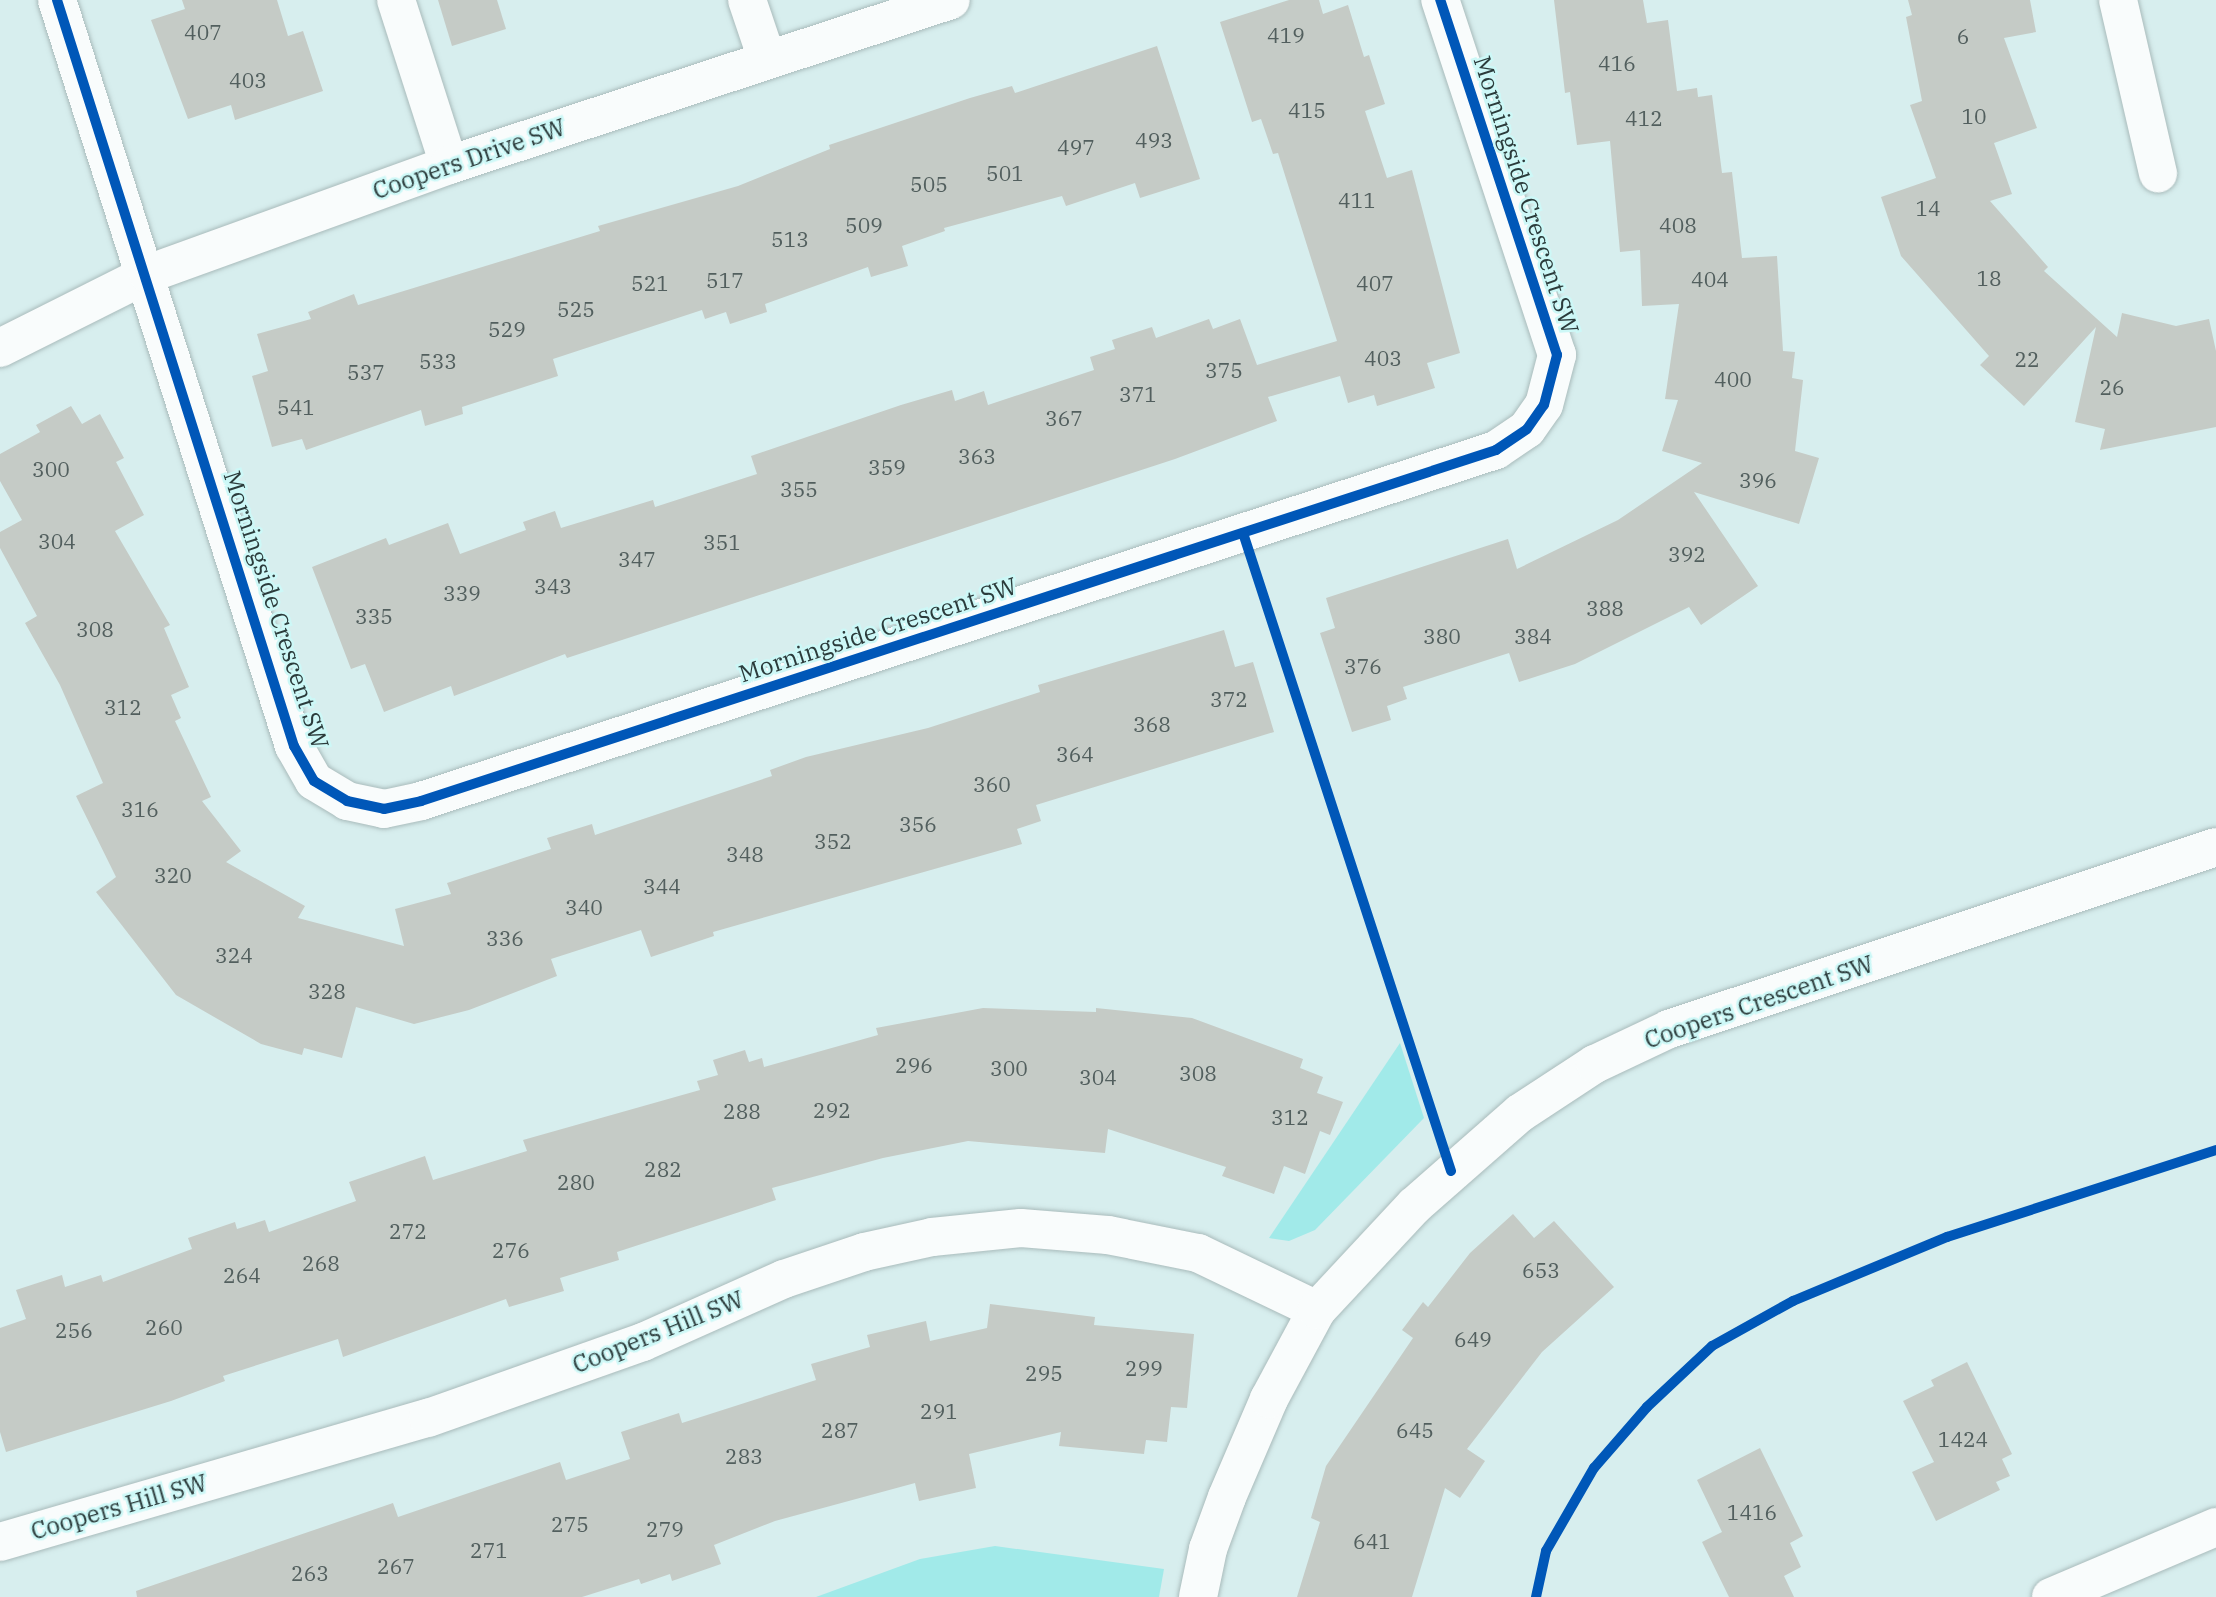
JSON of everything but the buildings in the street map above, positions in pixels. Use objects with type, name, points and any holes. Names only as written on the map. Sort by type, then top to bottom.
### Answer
[{"type":"street","name":"Morningside Crescent SW","points":[[57,0],[148,274],[294,746],[314,781],[347,801],[384,809],[434,797],[1496,450],[1527,429],[1544,405],[1557,355],[1440,0]]},
{"type":"street","points":[[396,0],[449,165]]},
{"type":"street","points":[[747,0],[767,59]]},
{"type":"street","name":"Coopers Drive SW","points":[[0,348],[148,274],[449,165],[951,0]]},
{"type":"street","points":[[2118,0],[2158,173]]},
{"type":"street","name":"Coopers Crescent SW","points":[[1198,1597],[1208,1549],[1227,1497],[1269,1399],[1317,1310],[1451,1171],[1520,1113],[1595,1064],[1669,1029],[2216,847]]},
{"type":"street","name":"Coopers Hill SW","points":[[0,1542],[428,1418],[643,1342],[784,1279],[864,1252],[932,1237],[1021,1228],[1159,1245],[1198,1253],[1317,1310]]},
{"type":"street","points":[[2068,1589],[2216,1527]]},
{"type":"shaded area","points":[[1400,1043],[1424,1118],[1315,1230],[1289,1241],[1269,1238]]},
{"type":"shaded area","points":[[995,1546],[1164,1569],[1159,1597],[816,1597],[920,1559]]},
{"type":"cycle path","points":[[57,0],[294,746],[314,781],[347,801],[384,809],[421,801],[1496,450],[1527,429],[1544,405],[1557,355],[1440,0]]},
{"type":"cycle path","points":[[1243,533],[1451,1171]]},
{"type":"cycle path","points":[[1536,1597],[1546,1551],[1594,1468],[1647,1407],[1712,1346],[1793,1301],[1947,1237],[2216,1150]]}]
